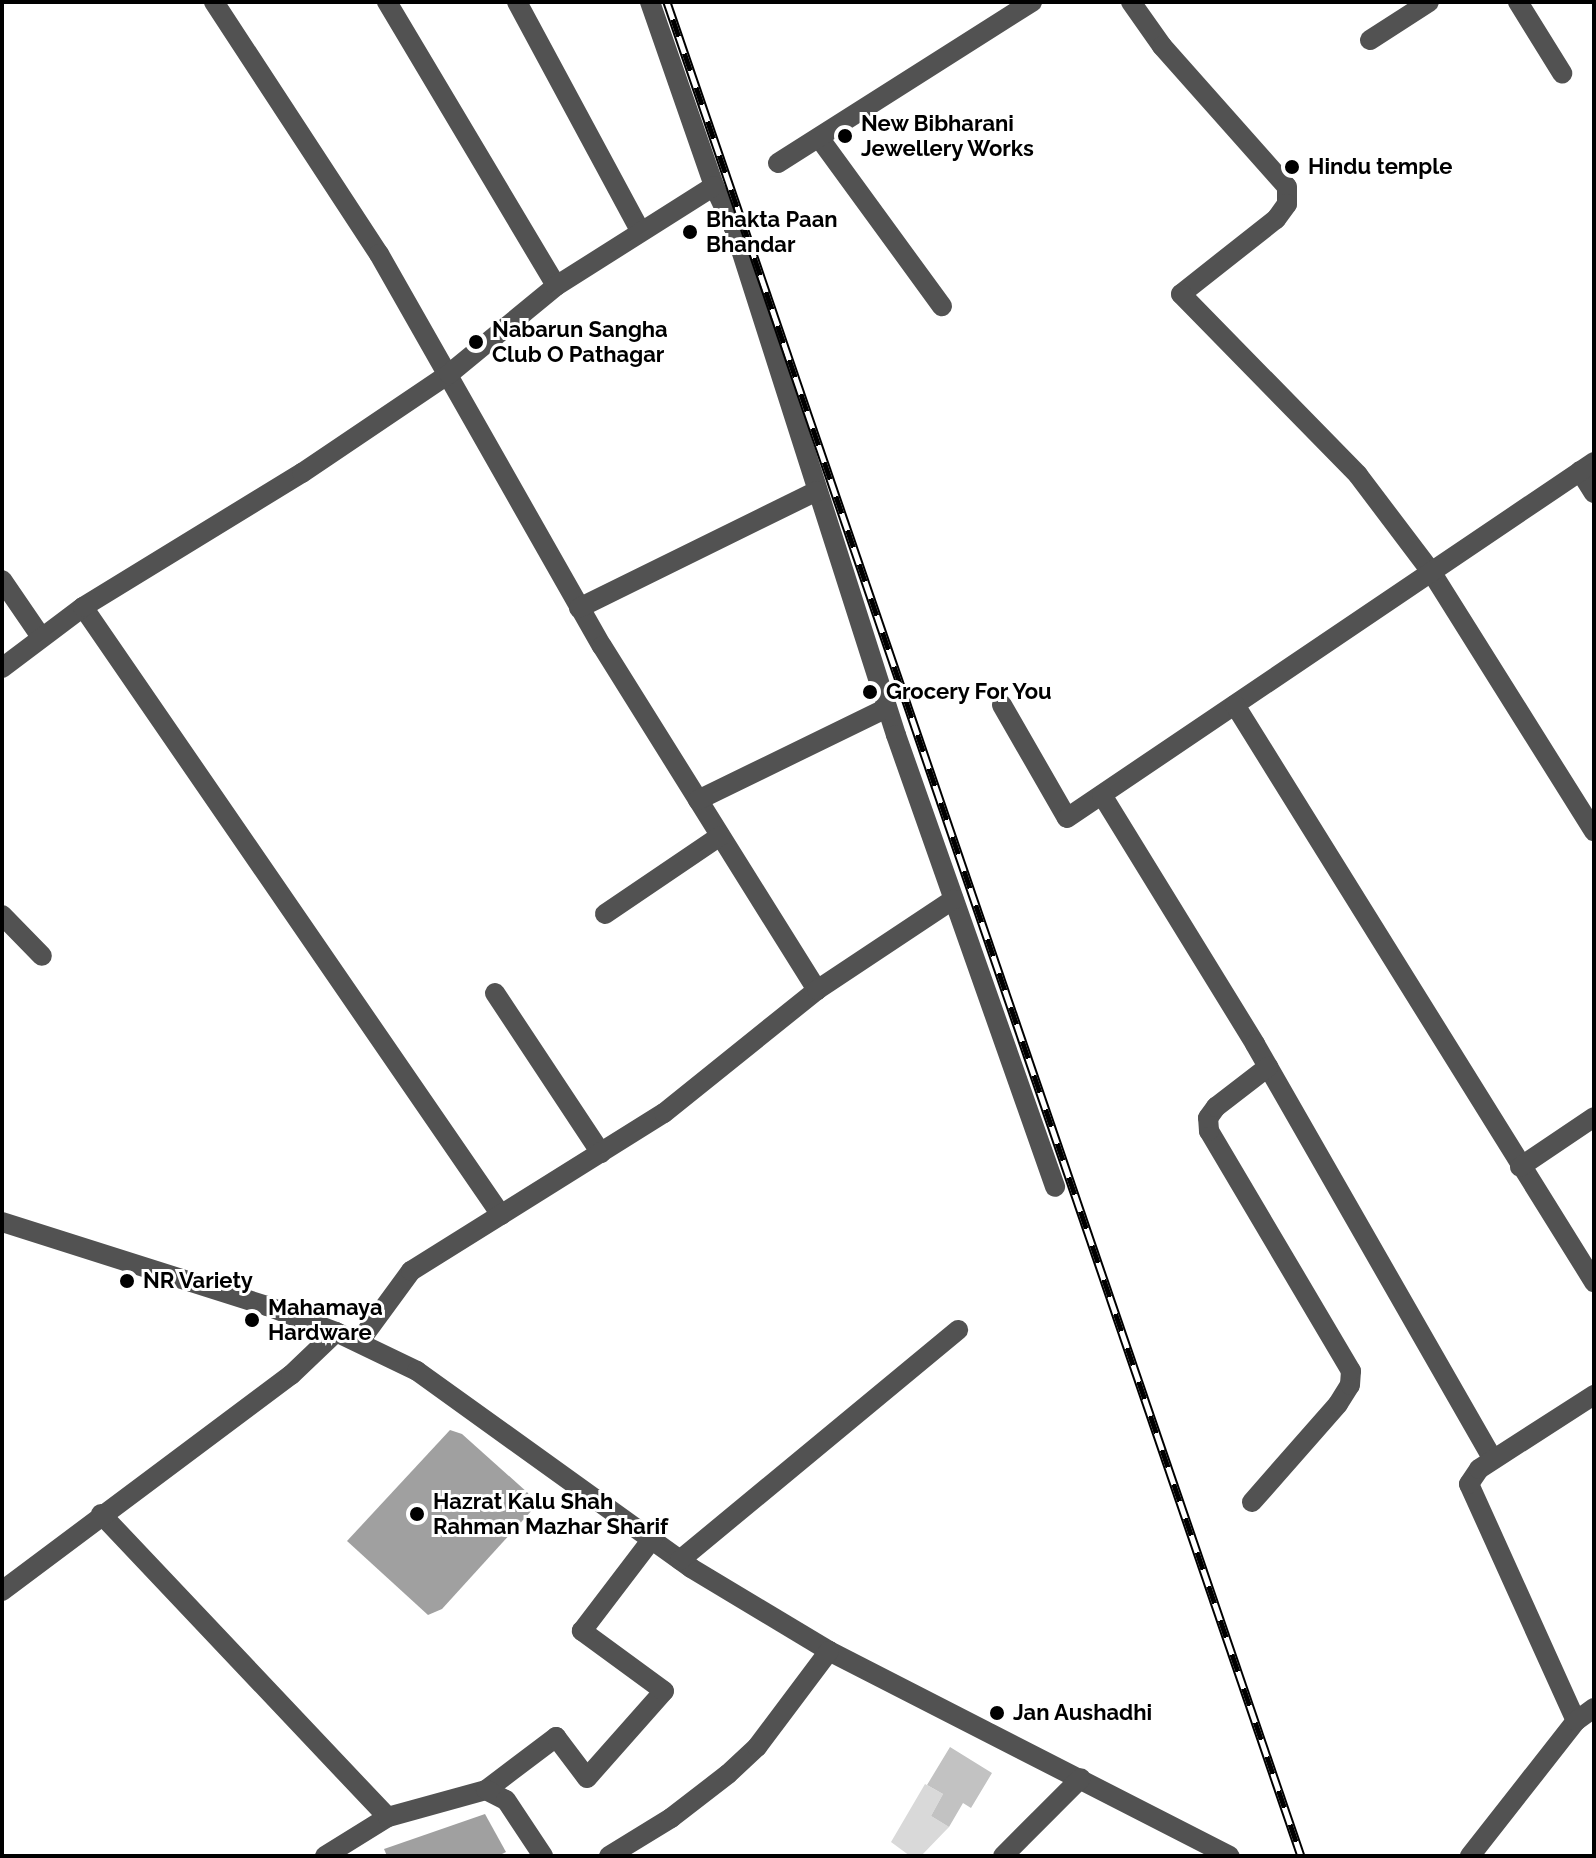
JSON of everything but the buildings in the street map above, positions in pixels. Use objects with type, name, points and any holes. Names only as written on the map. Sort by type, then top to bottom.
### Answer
[{"type":"street","points":[[214,2],[379,254],[579,608],[817,990]]},
{"type":"street","points":[[387,2],[556,286]]},
{"type":"street","points":[[517,2],[641,232]]},
{"type":"street","points":[[650,2],[714,186],[734,228],[887,708],[1055,1187]]},
{"type":"street","points":[[778,163],[1032,2]]},
{"type":"street","points":[[1131,2],[1162,46],[1287,187],[1287,204],[1276,219],[1181,294],[1358,475],[1432,573],[1594,831]]},
{"type":"street","points":[[1370,40],[1429,2]]},
{"type":"street","points":[[1518,2],[1562,73]]},
{"type":"street","points":[[820,139],[942,306]]},
{"type":"street","points":[[2,668],[83,607],[302,473],[449,374],[556,286],[714,186]]},
{"type":"street","points":[[1002,705],[1067,818],[1587,466],[1594,493]]},
{"type":"street","points":[[579,608],[817,491]]},
{"type":"street","points":[[2,580],[41,637]]},
{"type":"street","points":[[83,607],[501,1215]]},
{"type":"street","points":[[1235,705],[1594,1282]]},
{"type":"street","points":[[698,800],[887,708]]},
{"type":"street","points":[[1102,795],[1268,1067],[1493,1459]]},
{"type":"street","points":[[605,914],[720,836]]},
{"type":"street","points":[[359,1342],[411,1271],[664,1113],[817,990],[954,899]]},
{"type":"street","points":[[2,915],[42,956]]},
{"type":"street","points":[[495,993],[601,1153]]},
{"type":"street","points":[[1252,1502],[1338,1404],[1350,1385],[1351,1371],[1209,1131],[1208,1118],[1216,1107],[1268,1067]]},
{"type":"street","points":[[1520,1167],[1594,1117]]},
{"type":"street","points":[[2,1222],[359,1342],[473,1407],[680,1560],[829,1651],[1230,1856]]},
{"type":"street","points":[[680,1560],[958,1330]]},
{"type":"street","points":[[2,1591],[101,1514],[291,1375],[336,1332]]},
{"type":"street","points":[[1576,1721],[1469,1492],[1471,1477],[1493,1459],[1594,1395]]},
{"type":"street","points":[[101,1514],[388,1817]]},
{"type":"street","points":[[325,1856],[388,1817],[486,1790],[556,1737],[587,1778],[664,1691],[582,1631],[652,1539]]},
{"type":"street","points":[[609,1856],[671,1818],[757,1747],[829,1651]]},
{"type":"street","points":[[1470,1856],[1576,1721],[1594,1708]]},
{"type":"street","points":[[1003,1856],[1081,1778]]},
{"type":"street","points":[[486,1790],[506,1800],[543,1856]]},
{"type":"shaded area","points":[[450,1430],[462,1434],[528,1493],[534,1508],[442,1609],[428,1615],[347,1541]]},
{"type":"shaded area","points":[[925,1784],[943,1794],[931,1816],[949,1827],[921,1856],[910,1856],[891,1842]]},
{"type":"shaded area","points":[[485,1814],[506,1852],[498,1856],[387,1856],[384,1849]]},
{"type":"railway","points":[[667,2],[1301,1856]]},
{"type":"place","name":"New Bibharani Jewellery Works","points":[[845,136]]},
{"type":"place","name":"Hindu temple","points":[[1292,167]]},
{"type":"place","name":"Bhakta Paan Bhandar","points":[[690,232]]},
{"type":"place","name":"Nabarun Sangha Club O Pathagar","points":[[476,342]]},
{"type":"place","name":"Grocery For You","points":[[870,692]]},
{"type":"place","name":"NR Variety","points":[[127,1281]]},
{"type":"place","name":"Mahamaya Hardware","points":[[252,1320]]},
{"type":"place","name":"Hazrat Kalu Shah Rahman Mazhar Sharif","points":[[417,1514]]},
{"type":"place","name":"Jan Aushadhi","points":[[997,1713]]}]
